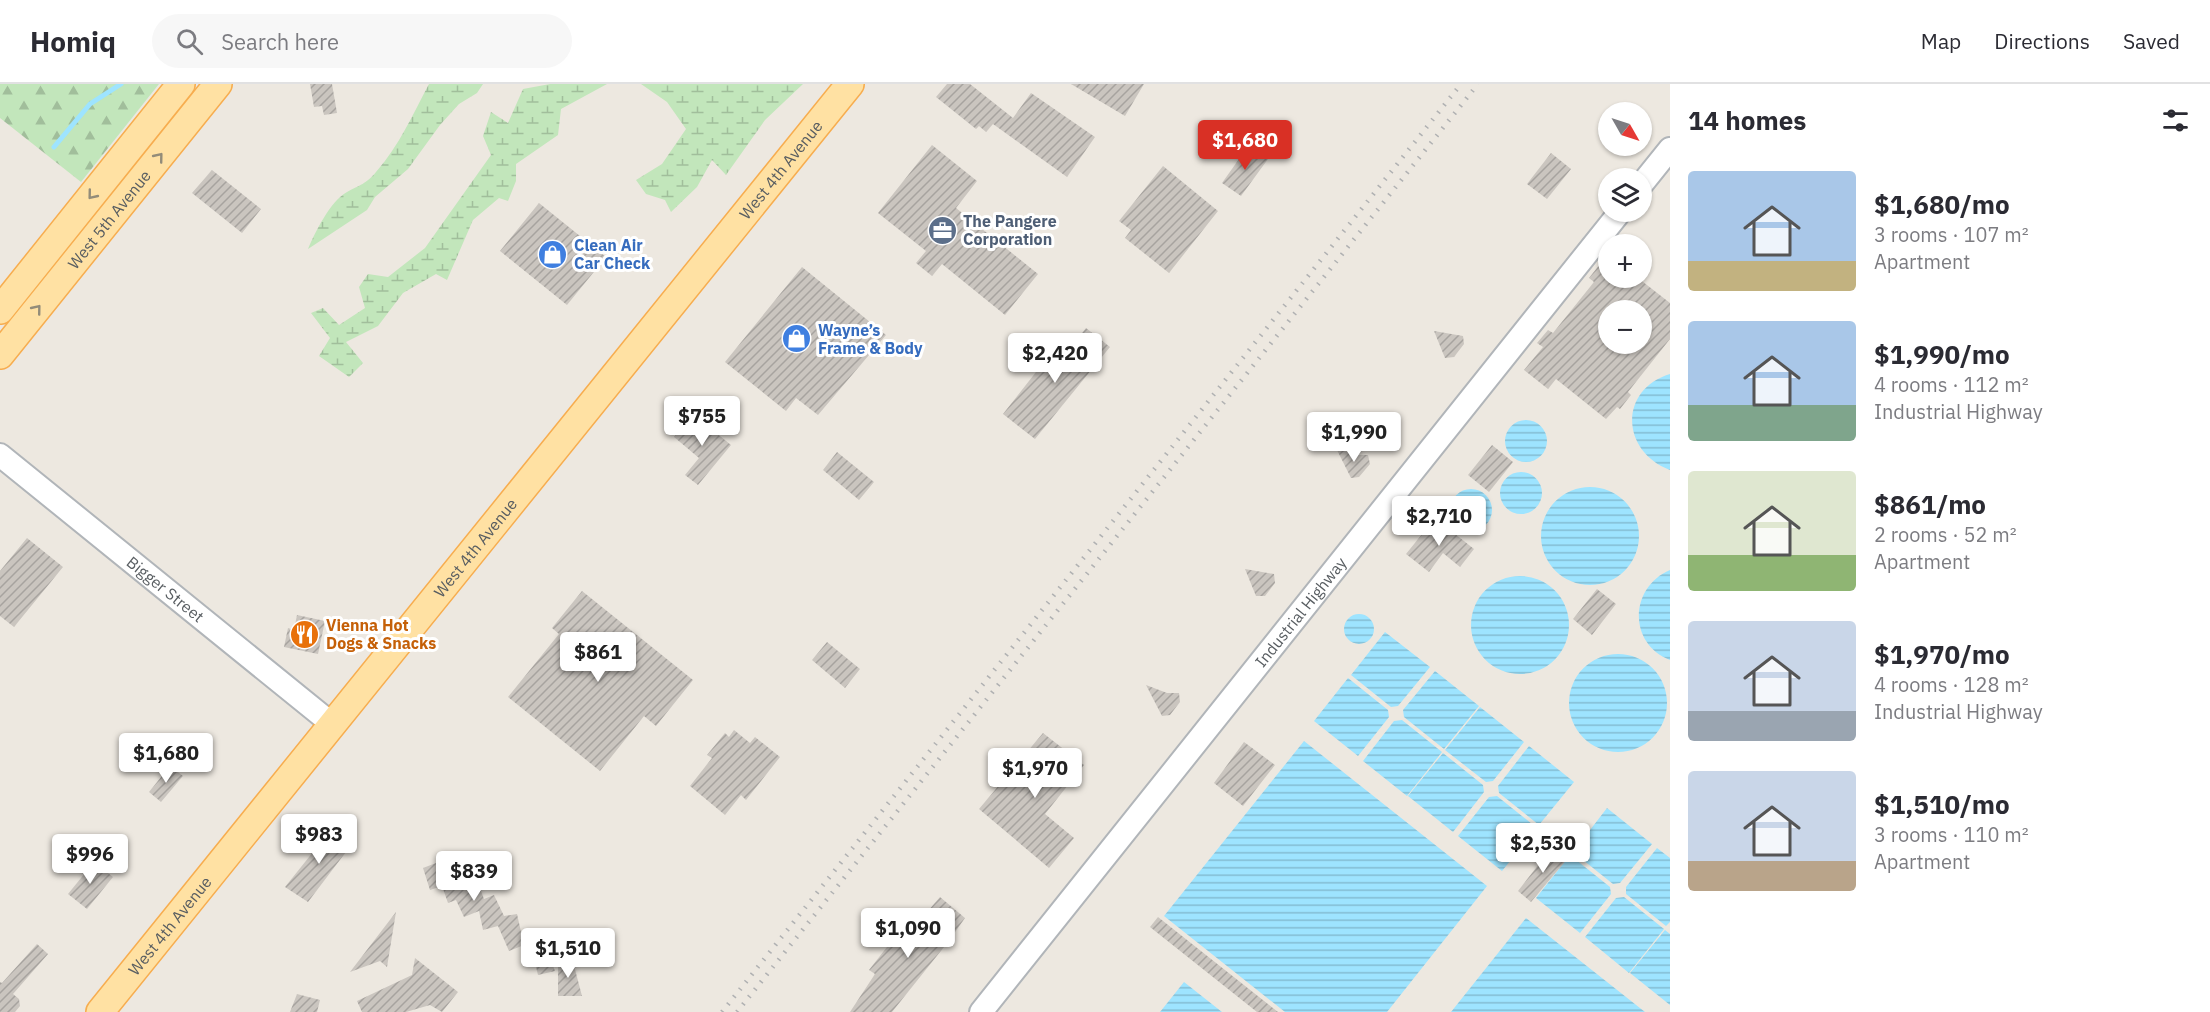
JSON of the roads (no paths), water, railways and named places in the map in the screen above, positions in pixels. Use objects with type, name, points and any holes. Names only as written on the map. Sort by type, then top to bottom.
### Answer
[{"type":"main road","name":"West 5th Avenue","points":[[0,309],[181,84]]},
{"type":"main road","name":"West 5th Avenue","points":[[0,355],[218,84]]},
{"type":"main road","name":"West 4th Avenue","points":[[100,1012],[850,84]]},
{"type":"street","points":[[1652,171],[1670,149]]},
{"type":"street","name":"Industrial Highway","points":[[981,1012],[1612,222]]},
{"type":"street","name":"Bigger Street","points":[[0,455],[332,724]]},
{"type":"water","points":[[1670,374],[1670,470],[1654,461],[1642,450],[1635,436],[1632,421],[1634,407],[1641,393],[1653,382]]},
{"type":"water","points":[[1526,420],[1541,426],[1547,441],[1541,456],[1526,462],[1511,456],[1505,441],[1511,426]]},
{"type":"water","points":[[1521,472],[1536,478],[1542,493],[1536,508],[1521,514],[1506,508],[1500,493],[1506,478]]},
{"type":"water","points":[[1590,487],[1609,491],[1625,501],[1635,517],[1639,536],[1635,555],[1625,571],[1609,581],[1590,585],[1571,581],[1555,571],[1545,555],[1541,536],[1545,517],[1555,501],[1571,491]]},
{"type":"water","points":[[1471,489],[1486,495],[1492,510],[1486,525],[1471,531],[1456,525],[1450,510],[1456,495]]},
{"type":"water","points":[[1670,570],[1670,660],[1656,652],[1646,641],[1639,615],[1641,601],[1647,589],[1657,578]]},
{"type":"water","points":[[1520,576],[1539,580],[1555,590],[1565,606],[1569,625],[1565,644],[1555,660],[1539,670],[1520,674],[1501,670],[1485,660],[1475,644],[1471,625],[1475,606],[1485,590],[1501,580]]},
{"type":"water","points":[[1359,614],[1370,618],[1374,629],[1370,640],[1359,644],[1348,640],[1344,629],[1348,618]]},
{"type":"water","points":[[1385,632],[1430,667],[1398,706],[1391,707],[1351,675]]},
{"type":"water","points":[[1618,654],[1637,658],[1653,668],[1663,684],[1667,703],[1663,722],[1653,738],[1637,748],[1618,752],[1599,748],[1583,738],[1573,722],[1569,703],[1573,684],[1583,668],[1599,658]]},
{"type":"water","points":[[1435,671],[1479,706],[1444,749],[1404,717],[1403,710]]},
{"type":"water","points":[[1348,678],[1388,710],[1389,717],[1358,756],[1314,721]]},
{"type":"water","points":[[1480,707],[1524,742],[1493,781],[1486,782],[1445,750]]},
{"type":"water","points":[[1402,720],[1442,752],[1407,796],[1363,761],[1394,721]]},
{"type":"water","points":[[1304,741],[1487,886],[1387,1012],[1285,1012],[1164,916]]},
{"type":"water","points":[[1529,746],[1574,782],[1539,825],[1499,793],[1498,786]]},
{"type":"water","points":[[1443,753],[1483,785],[1484,792],[1453,832],[1408,796]]},
{"type":"water","points":[[1497,796],[1537,828],[1502,871],[1458,836],[1489,797]]},
{"type":"water","points":[[1607,808],[1652,844],[1620,883],[1613,884],[1573,852]]},
{"type":"water","points":[[1657,848],[1670,858],[1670,922],[1666,926],[1626,894],[1626,887]]},
{"type":"water","points":[[1570,855],[1610,887],[1611,894],[1580,933],[1536,898]]},
{"type":"water","points":[[1624,897],[1664,929],[1629,973],[1585,937],[1616,898]]},
{"type":"water","points":[[1526,918],[1645,1012],[1451,1012]]},
{"type":"water","points":[[1665,930],[1670,934],[1670,1005],[1630,973]]},
{"type":"water","points":[[1184,982],[1222,1012],[1160,1012]]},
{"type":"waterway","points":[[54,147],[90,104],[121,84]]},
{"type":"railway","points":[[722,1012],[1461,84]]},
{"type":"railway","points":[[737,1012],[1478,84]]},
{"type":"place","name":"The Pangere Corporation","points":[[942,230]]},
{"type":"place","name":"Clean Air Car Check","points":[[553,254]]},
{"type":"place","name":"Wayne’s Frame & Body","points":[[797,339]]},
{"type":"place","name":"Vienna Hot Dogs & Snacks","points":[[305,634]]}]
